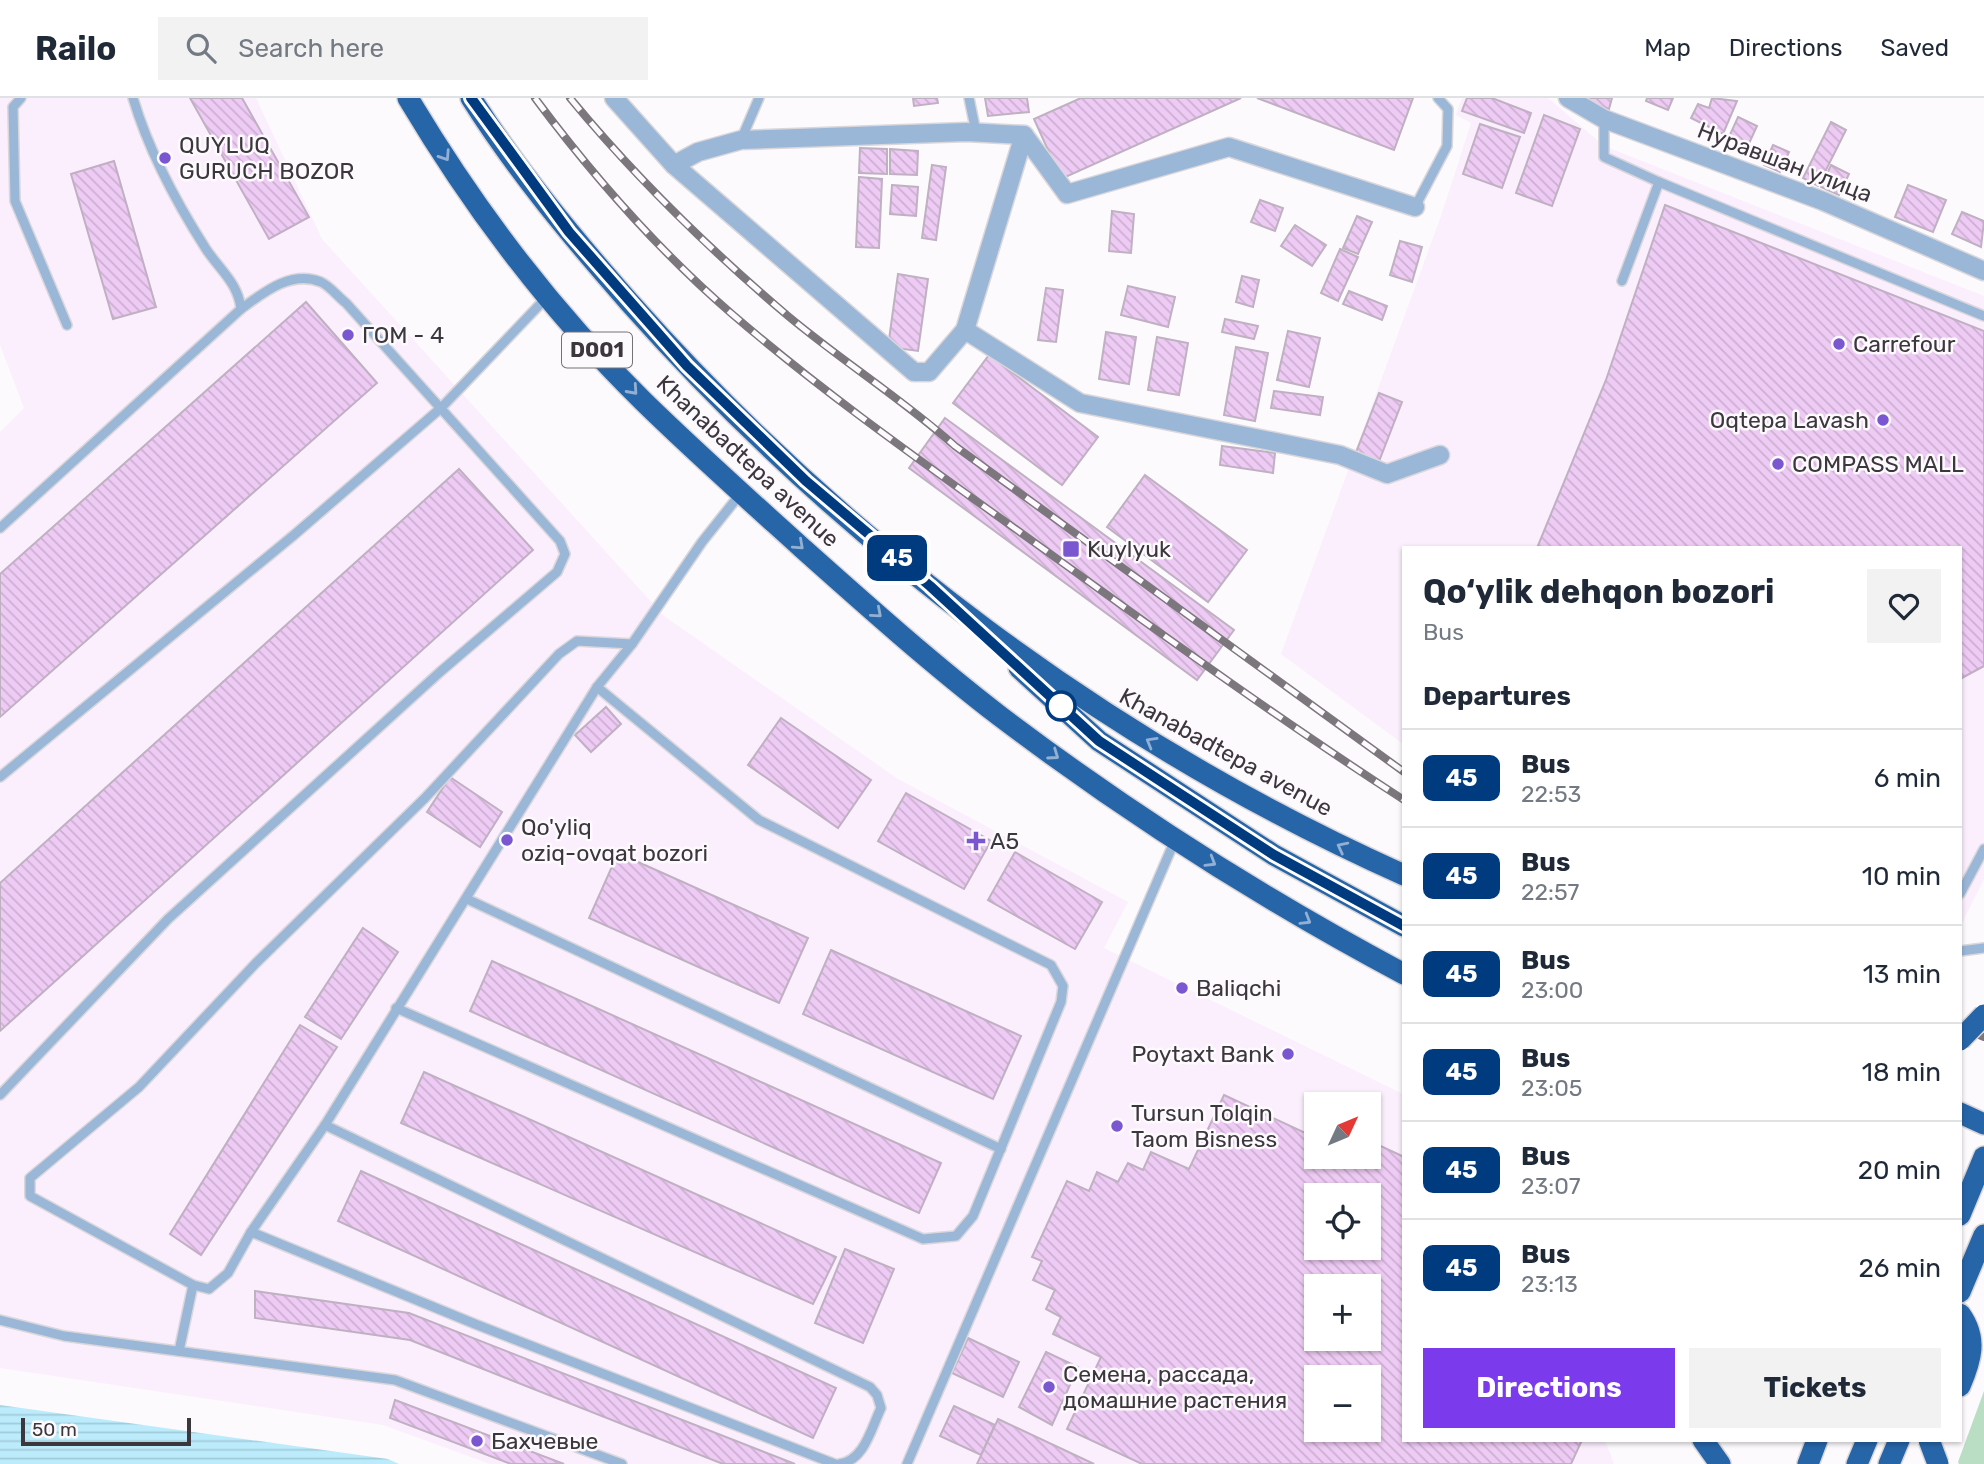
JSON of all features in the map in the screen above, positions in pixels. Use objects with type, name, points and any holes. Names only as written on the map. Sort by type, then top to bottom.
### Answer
[{"type":"highway","name":"Khanabadtepa avenue","points":[[408,98],[463,184],[548,296],[640,398],[741,493],[1000,716],[1175,840],[1330,934],[1402,973]]},
{"type":"highway","name":"Khanabadtepa avenue","points":[[471,98],[569,232],[669,347],[806,481],[930,586],[1104,715],[1283,817],[1402,874]]},
{"type":"highway","points":[[930,586],[1099,741],[1286,862],[1402,925]]},
{"type":"highway","points":[[1962,1038],[1984,1015]]},
{"type":"highway","points":[[1962,1114],[1984,1124]]},
{"type":"highway","points":[[1962,1210],[1984,1157]]},
{"type":"highway","points":[[1962,1226],[1984,1234],[1962,1287]]},
{"type":"highway","points":[[1962,1319],[1972,1343],[1970,1361],[1962,1381]]},
{"type":"highway","points":[[1704,1442],[1720,1464]]},
{"type":"highway","points":[[1808,1464],[1816,1442]]},
{"type":"highway","points":[[1857,1464],[1866,1442]]},
{"type":"highway","points":[[1889,1464],[1898,1442]]},
{"type":"highway","points":[[1930,1442],[1938,1464]]},
{"type":"highway","points":[[1928,1464],[1937,1442]]},
{"type":"street","points":[[614,98],[674,165],[915,372],[929,373],[965,330],[1024,135]]},
{"type":"street","name":"Нуравшан улица","points":[[1568,98],[1604,119],[1823,201],[1984,271]]},
{"type":"street","points":[[674,165],[698,152],[741,140],[976,132],[1024,135]]},
{"type":"street","points":[[1024,135],[1067,194],[1229,147],[1415,207]]},
{"type":"street","points":[[965,330],[1080,402],[1340,455],[1387,474],[1440,455]]},
{"type":"lane","points":[[21,98],[13,107],[15,201],[67,325]]},
{"type":"lane","points":[[132,98],[146,142],[207,250],[239,294],[242,309]]},
{"type":"lane","points":[[741,140],[760,98]]},
{"type":"lane","points":[[969,98],[976,132]]},
{"type":"lane","points":[[1415,207],[1447,146],[1448,109],[1438,98]]},
{"type":"lane","points":[[1604,119],[1604,157],[1984,316]]},
{"type":"lane","points":[[1622,281],[1659,182]]},
{"type":"lane","points":[[0,528],[242,309],[274,285],[303,279],[322,283],[346,303],[561,541],[565,554],[557,572],[370,735],[168,919],[0,1095]]},
{"type":"lane","points":[[0,777],[294,535],[441,408],[548,296]]},
{"type":"lane","points":[[632,644],[577,641],[559,654],[425,798],[257,963],[139,1087],[30,1178],[30,1196],[193,1285],[209,1289],[228,1273],[251,1232],[325,1125],[396,1008],[467,900],[597,687],[632,644],[702,542],[741,493]]},
{"type":"lane","points":[[396,1008],[923,1239],[956,1236],[973,1216],[1061,1002],[1063,986],[1051,965],[759,820],[597,687]]},
{"type":"lane","points":[[907,1464],[1175,840]]},
{"type":"lane","points":[[1962,890],[1984,849]]},
{"type":"lane","points":[[467,900],[1001,1149]]},
{"type":"lane","points":[[1962,951],[1984,948]]},
{"type":"lane","points":[[251,1232],[475,1324],[837,1464],[849,1462],[860,1453],[881,1408],[877,1395],[870,1387],[325,1125]]},
{"type":"lane","points":[[179,1351],[193,1285]]},
{"type":"lane","points":[[0,1320],[64,1336],[395,1380],[622,1464]]},
{"type":"shaded area","name":"Qo'yliq oziq-ovqat bozori","points":[[0,98],[256,98],[322,239],[664,616],[898,779],[1128,902],[1104,948],[1402,1094],[1402,1442],[1606,1442],[1614,1464],[490,1464],[383,1425],[0,1368],[0,432],[24,408],[0,345]]},
{"type":"shaded area","points":[[1462,98],[1548,98],[1604,146],[1984,296],[1984,879],[1962,923],[1962,546],[1402,546],[1402,743],[1281,654],[1441,216],[1471,123],[1456,115]]},
{"type":"green space","points":[[1984,1391],[1984,1464],[1959,1464],[1958,1462]]},
{"type":"water","points":[[0,1405],[388,1459],[399,1464],[0,1464]]},
{"type":"building","points":[[190,98],[242,98],[309,217],[269,239]]},
{"type":"building","points":[[913,98],[937,98],[938,103],[914,106]]},
{"type":"building","points":[[985,98],[1027,98],[1029,112],[988,116]]},
{"type":"building","points":[[1081,98],[1241,98],[1061,179],[1034,119]]},
{"type":"building","points":[[1257,98],[1413,98],[1394,150]]},
{"type":"building","points":[[1467,98],[1492,98],[1531,113],[1524,133],[1462,111]]},
{"type":"building","points":[[1587,98],[1612,98],[1609,109],[1586,102]]},
{"type":"building","points":[[1647,98],[1673,98],[1668,110],[1646,101]]},
{"type":"building","points":[[1712,98],[1737,101],[1723,134],[1691,118],[1698,104],[1709,108]]},
{"type":"building","points":[[1544,115],[1580,129],[1552,206],[1516,193]]},
{"type":"building","points":[[1738,117],[1757,126],[1747,148],[1728,139]]},
{"type":"building","points":[[1831,122],[1846,130],[1818,186],[1803,178]]},
{"type":"building","points":[[1480,124],[1520,137],[1502,188],[1463,174]]},
{"type":"building","points":[[1773,145],[1789,152],[1780,172],[1764,165]]},
{"type":"building","points":[[860,148],[887,149],[887,174],[859,173]]},
{"type":"building","points":[[890,149],[918,151],[917,175],[890,174]]},
{"type":"building","points":[[114,161],[156,307],[113,319],[71,174]]},
{"type":"building","points":[[932,165],[946,167],[936,240],[922,238]]},
{"type":"building","points":[[1831,165],[1849,174],[1839,195],[1821,187]]},
{"type":"building","points":[[859,177],[882,179],[879,248],[856,247]]},
{"type":"building","points":[[892,185],[918,187],[916,216],[890,214]]},
{"type":"building","points":[[1908,185],[1946,200],[1933,232],[1895,217]]},
{"type":"building","points":[[1260,200],[1283,208],[1275,231],[1251,222]]},
{"type":"building","name":"COMPASS MALL","points":[[1665,205],[1984,331],[1984,666],[1962,678],[1962,546],[1538,546],[1606,380]]},
{"type":"building","points":[[1112,211],[1134,214],[1131,253],[1109,251]]},
{"type":"building","points":[[1962,212],[1984,221],[1981,247],[1952,234]]},
{"type":"building","points":[[1357,216],[1372,222],[1358,254],[1343,248]]},
{"type":"building","points":[[1295,225],[1326,245],[1312,266],[1281,246]]},
{"type":"building","points":[[1400,241],[1422,247],[1412,282],[1390,275]]},
{"type":"building","points":[[1340,249],[1358,257],[1338,301],[1321,293]]},
{"type":"building","points":[[898,274],[928,279],[918,351],[888,347]]},
{"type":"building","points":[[1242,276],[1259,280],[1253,307],[1236,302]]},
{"type":"building","points":[[1128,286],[1175,297],[1168,327],[1121,315]]},
{"type":"building","points":[[1046,288],[1063,290],[1056,342],[1038,340]]},
{"type":"building","points":[[1349,291],[1387,306],[1382,320],[1343,304]]},
{"type":"building","points":[[306,302],[377,383],[0,717],[0,574]]},
{"type":"building","points":[[1225,319],[1258,326],[1254,339],[1222,332]]},
{"type":"building","points":[[1288,331],[1320,338],[1309,387],[1277,380]]},
{"type":"building","points":[[1106,332],[1136,337],[1129,384],[1099,379]]},
{"type":"building","points":[[1157,337],[1188,343],[1179,395],[1148,390]]},
{"type":"building","points":[[1236,347],[1268,353],[1255,421],[1224,415]]},
{"type":"building","points":[[989,355],[1098,437],[1062,485],[953,403]]},
{"type":"building","points":[[1274,391],[1323,397],[1320,415],[1271,408]]},
{"type":"building","points":[[1379,393],[1402,402],[1378,464],[1355,455]]},
{"type":"building","points":[[945,418],[1234,630],[1197,680],[909,468]]},
{"type":"building","points":[[1222,446],[1275,453],[1273,473],[1220,465]]},
{"type":"building","points":[[459,469],[533,550],[0,1031],[0,883]]},
{"type":"building","points":[[1145,475],[1247,550],[1208,602],[1107,527]]},
{"type":"building","points":[[606,707],[621,724],[591,752],[575,735]]},
{"type":"building","points":[[781,718],[871,780],[838,828],[748,765]]},
{"type":"building","points":[[450,777],[502,812],[480,847],[427,812]]},
{"type":"building","points":[[906,793],[991,841],[964,889],[878,841]]},
{"type":"building","points":[[1015,852],[1102,902],[1075,949],[988,900]]},
{"type":"building","points":[[618,853],[808,938],[779,1003],[589,918]]},
{"type":"building","points":[[363,928],[398,952],[341,1039],[305,1017]]},
{"type":"building","points":[[831,950],[1021,1036],[993,1099],[803,1014]]},
{"type":"building","points":[[492,961],[941,1163],[919,1213],[470,1011]]},
{"type":"building","points":[[300,1025],[337,1047],[201,1255],[170,1234]]},
{"type":"building","points":[[424,1072],[836,1257],[813,1304],[401,1123]]},
{"type":"building","points":[[1224,1095],[1304,1132],[1304,1169],[1381,1169],[1381,1146],[1402,1156],[1402,1442],[1581,1442],[1571,1464],[1142,1464],[1067,1429],[1101,1357],[1053,1334],[1061,1317],[1046,1309],[1055,1290],[1033,1280],[1042,1261],[1032,1257],[1067,1181],[1089,1191],[1097,1172],[1118,1182],[1128,1163],[1143,1170],[1151,1152],[1189,1169]]},
{"type":"building","points":[[361,1171],[836,1388],[813,1438],[338,1221]]},
{"type":"building","points":[[845,1249],[894,1269],[863,1343],[815,1323]]},
{"type":"building","points":[[255,1291],[409,1313],[795,1464],[723,1464],[410,1340],[255,1318]]},
{"type":"building","points":[[968,1338],[1019,1362],[1003,1397],[952,1373]]},
{"type":"building","name":"Семена, рассада, домашние растения","points":[[1046,1352],[1078,1367],[1052,1425],[1019,1407]]},
{"type":"building","name":"Бахчевые","points":[[395,1400],[564,1464],[511,1464],[390,1418]]},
{"type":"building","points":[[954,1406],[995,1425],[981,1455],[940,1436]]},
{"type":"building","points":[[998,1419],[1094,1464],[977,1464]]},
{"type":"railway","points":[[535,98],[580,156],[653,239],[705,290],[767,344],[876,428],[1118,603],[1402,799]]},
{"type":"railway","points":[[570,98],[674,212],[809,333],[955,446],[1402,771]]},
{"type":"railway","points":[[1962,1028],[1984,1037]]},
{"type":"bus line","name":"45","points":[[471,98],[505,148],[602,271],[687,366],[806,481],[930,586],[1099,741],[1274,855],[1402,925]]},
{"type":"place","name":"QUYLUQ GURUCH BOZOR","points":[[165,158]]},
{"type":"place","name":"ГОМ - 4","points":[[348,335]]},
{"type":"place","name":"Carrefour","points":[[1839,344]]},
{"type":"place","name":"Oqtepa Lavash","points":[[1883,420]]},
{"type":"place","name":"COMPASS MALL","points":[[1778,464]]},
{"type":"place","name":"Kuylyuk","points":[[1071,549]]},
{"type":"place","name":"Qo'yliq oziq-ovqat bozori","points":[[507,840]]},
{"type":"place","name":"A5","points":[[976,841]]},
{"type":"place","name":"Baliqchi","points":[[1182,988]]},
{"type":"place","name":"Poytaxt Bank","points":[[1288,1054]]},
{"type":"place","name":"Tursun Tolqin Taom Bisness","points":[[1117,1126]]},
{"type":"place","name":"Семена, рассада, домашние растения","points":[[1049,1387]]},
{"type":"place","name":"Бахчевые","points":[[477,1441]]}]
